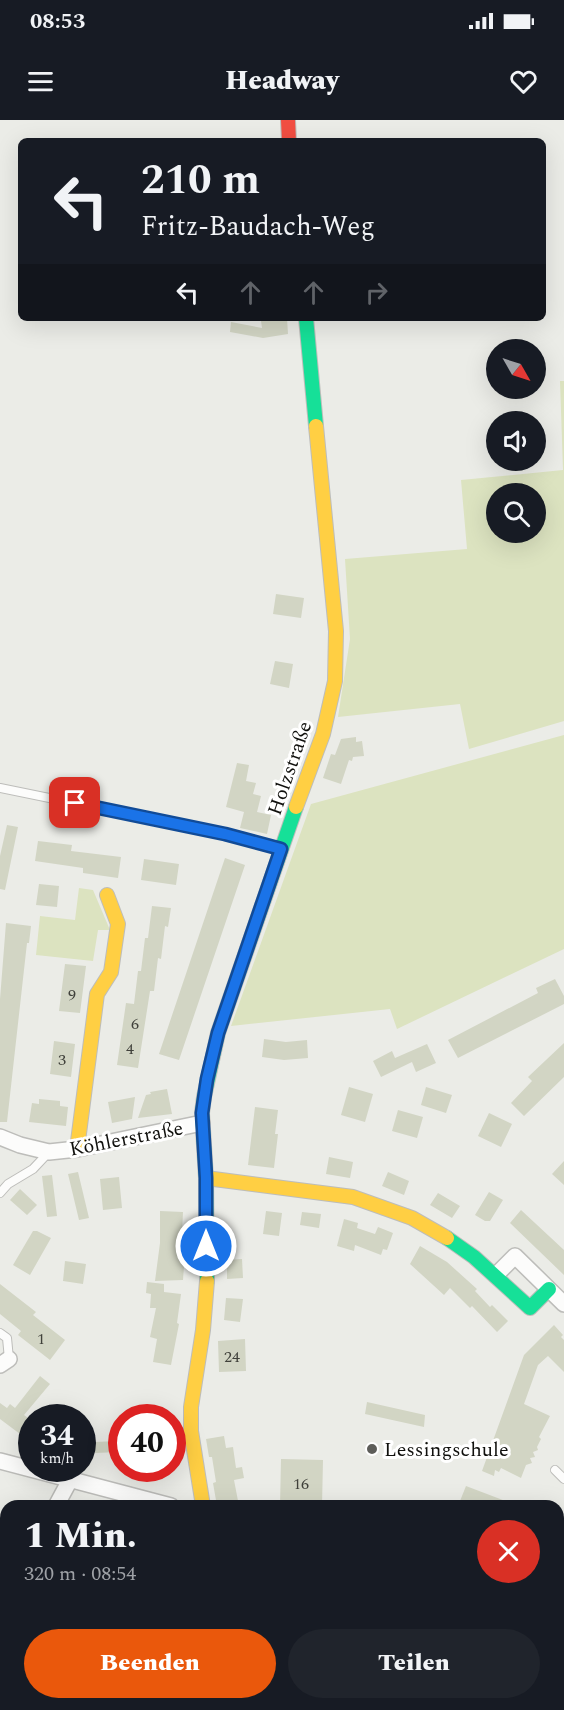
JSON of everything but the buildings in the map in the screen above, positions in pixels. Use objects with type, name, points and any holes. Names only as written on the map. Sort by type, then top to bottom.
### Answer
[{"type":"street","points":[[288,120],[290,138]]},
{"type":"street","name":"Holzstraße","points":[[201,1500],[191,1431],[190,1407],[203,1330],[207,1282],[206,1178],[202,1123],[205,1088],[218,1033],[323,734],[335,681],[336,631],[306,321]]},
{"type":"street","points":[[77,1149],[97,994],[111,972],[118,924],[107,895]]},
{"type":"street","name":"Köhlerstraße","points":[[0,1137],[49,1152],[77,1149],[202,1123]]},
{"type":"street","points":[[206,1178],[359,1199],[412,1218],[451,1240],[496,1275],[530,1308],[549,1289]]},
{"type":"street","points":[[496,1275],[515,1256],[564,1304]]},
{"type":"street","points":[[0,1461],[18,1466]]},
{"type":"street","points":[[59,1500],[69,1482]]},
{"type":"street","points":[[78,1482],[148,1500]]},
{"type":"lane","points":[[0,788],[225,834],[281,849]]},
{"type":"lane","name":"Köhlerstraße","points":[[0,1193],[8,1184],[33,1169],[49,1152]]},
{"type":"lane","points":[[0,1333],[7,1338],[5,1362]]},
{"type":"lane","points":[[555,1470],[564,1479]]},
{"type":"green space","points":[[560,381],[564,381],[564,721],[469,749],[460,704],[338,717],[350,639],[345,559],[467,549],[461,480],[563,470]]},
{"type":"green space","points":[[564,735],[564,949],[397,1029],[390,1009],[231,1026],[311,804]]},
{"type":"green space","points":[[79,888],[93,890],[110,930],[98,930],[93,961],[36,955],[40,916],[75,920]]},
{"type":"traffic: fast","points":[[306,321],[316,426]]},
{"type":"traffic: fast","points":[[207,1281],[206,1178],[202,1113],[204,1097],[218,1033],[296,807]]},
{"type":"traffic: fast","points":[[447,1238],[474,1257],[530,1308],[549,1289]]},
{"type":"traffic: slow","points":[[296,807],[323,734],[335,681],[336,631],[316,426]]},
{"type":"traffic: slow","points":[[77,1149],[97,994],[111,972],[118,924],[107,895]]},
{"type":"traffic: slow","points":[[206,1178],[353,1197],[412,1218],[447,1238]]},
{"type":"traffic: slow","points":[[202,1500],[191,1431],[191,1407],[203,1330],[207,1281]]},
{"type":"traffic: jam","points":[[288,120],[289,138]]},
{"type":"place","name":"Lessingschule","points":[[372,1449]]},
{"type":"route","points":[[75,803],[225,834],[281,849],[218,1033],[207,1079],[202,1113],[206,1178],[206,1246]]}]
